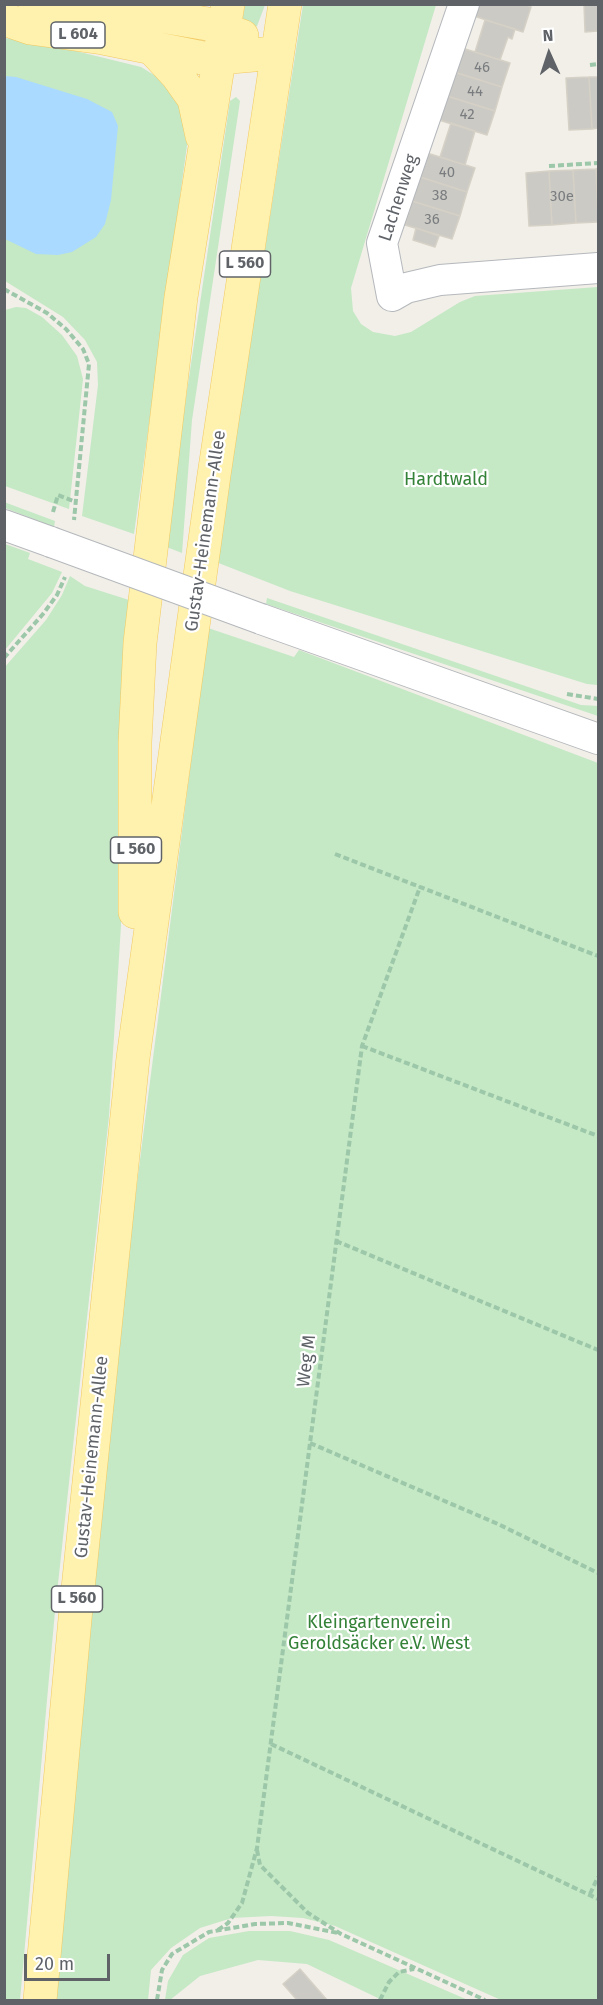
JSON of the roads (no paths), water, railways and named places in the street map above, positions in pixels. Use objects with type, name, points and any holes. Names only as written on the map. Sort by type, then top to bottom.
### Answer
[{"type":"main road","name":"L 604","points":[[4,15],[34,4],[112,7],[224,31],[208,59],[103,38],[30,28],[4,19]]},
{"type":"main road","name":"Gustav-Heinemann-Allee","points":[[40,2001],[76,1608],[133,1058],[212,487],[285,4]]},
{"type":"main road","name":"Gustav-Heinemann-Allee","points":[[133,1058],[135,742],[140,643],[169,391],[224,31]]},
{"type":"main road","points":[[224,31],[276,53]]},
{"type":"main road","points":[[153,49],[177,75],[194,99],[205,152]]},
{"type":"street","name":"Lachenweg","points":[[464,4],[382,243],[392,296],[406,288],[440,279],[598,268]]},
{"type":"street","points":[[4,525],[62,533],[261,619],[598,739]]},
{"type":"water","points":[[5,76],[16,77],[87,99],[112,112],[118,126],[111,200],[105,224],[96,237],[72,252],[58,255],[36,254],[5,239]]},
{"type":"park label","name":"Hardtwald","points":[[446,480]]},
{"type":"park label","name":"Kleingartenverein Geroldsäcker e.V. West","points":[[379,1633]]}]
